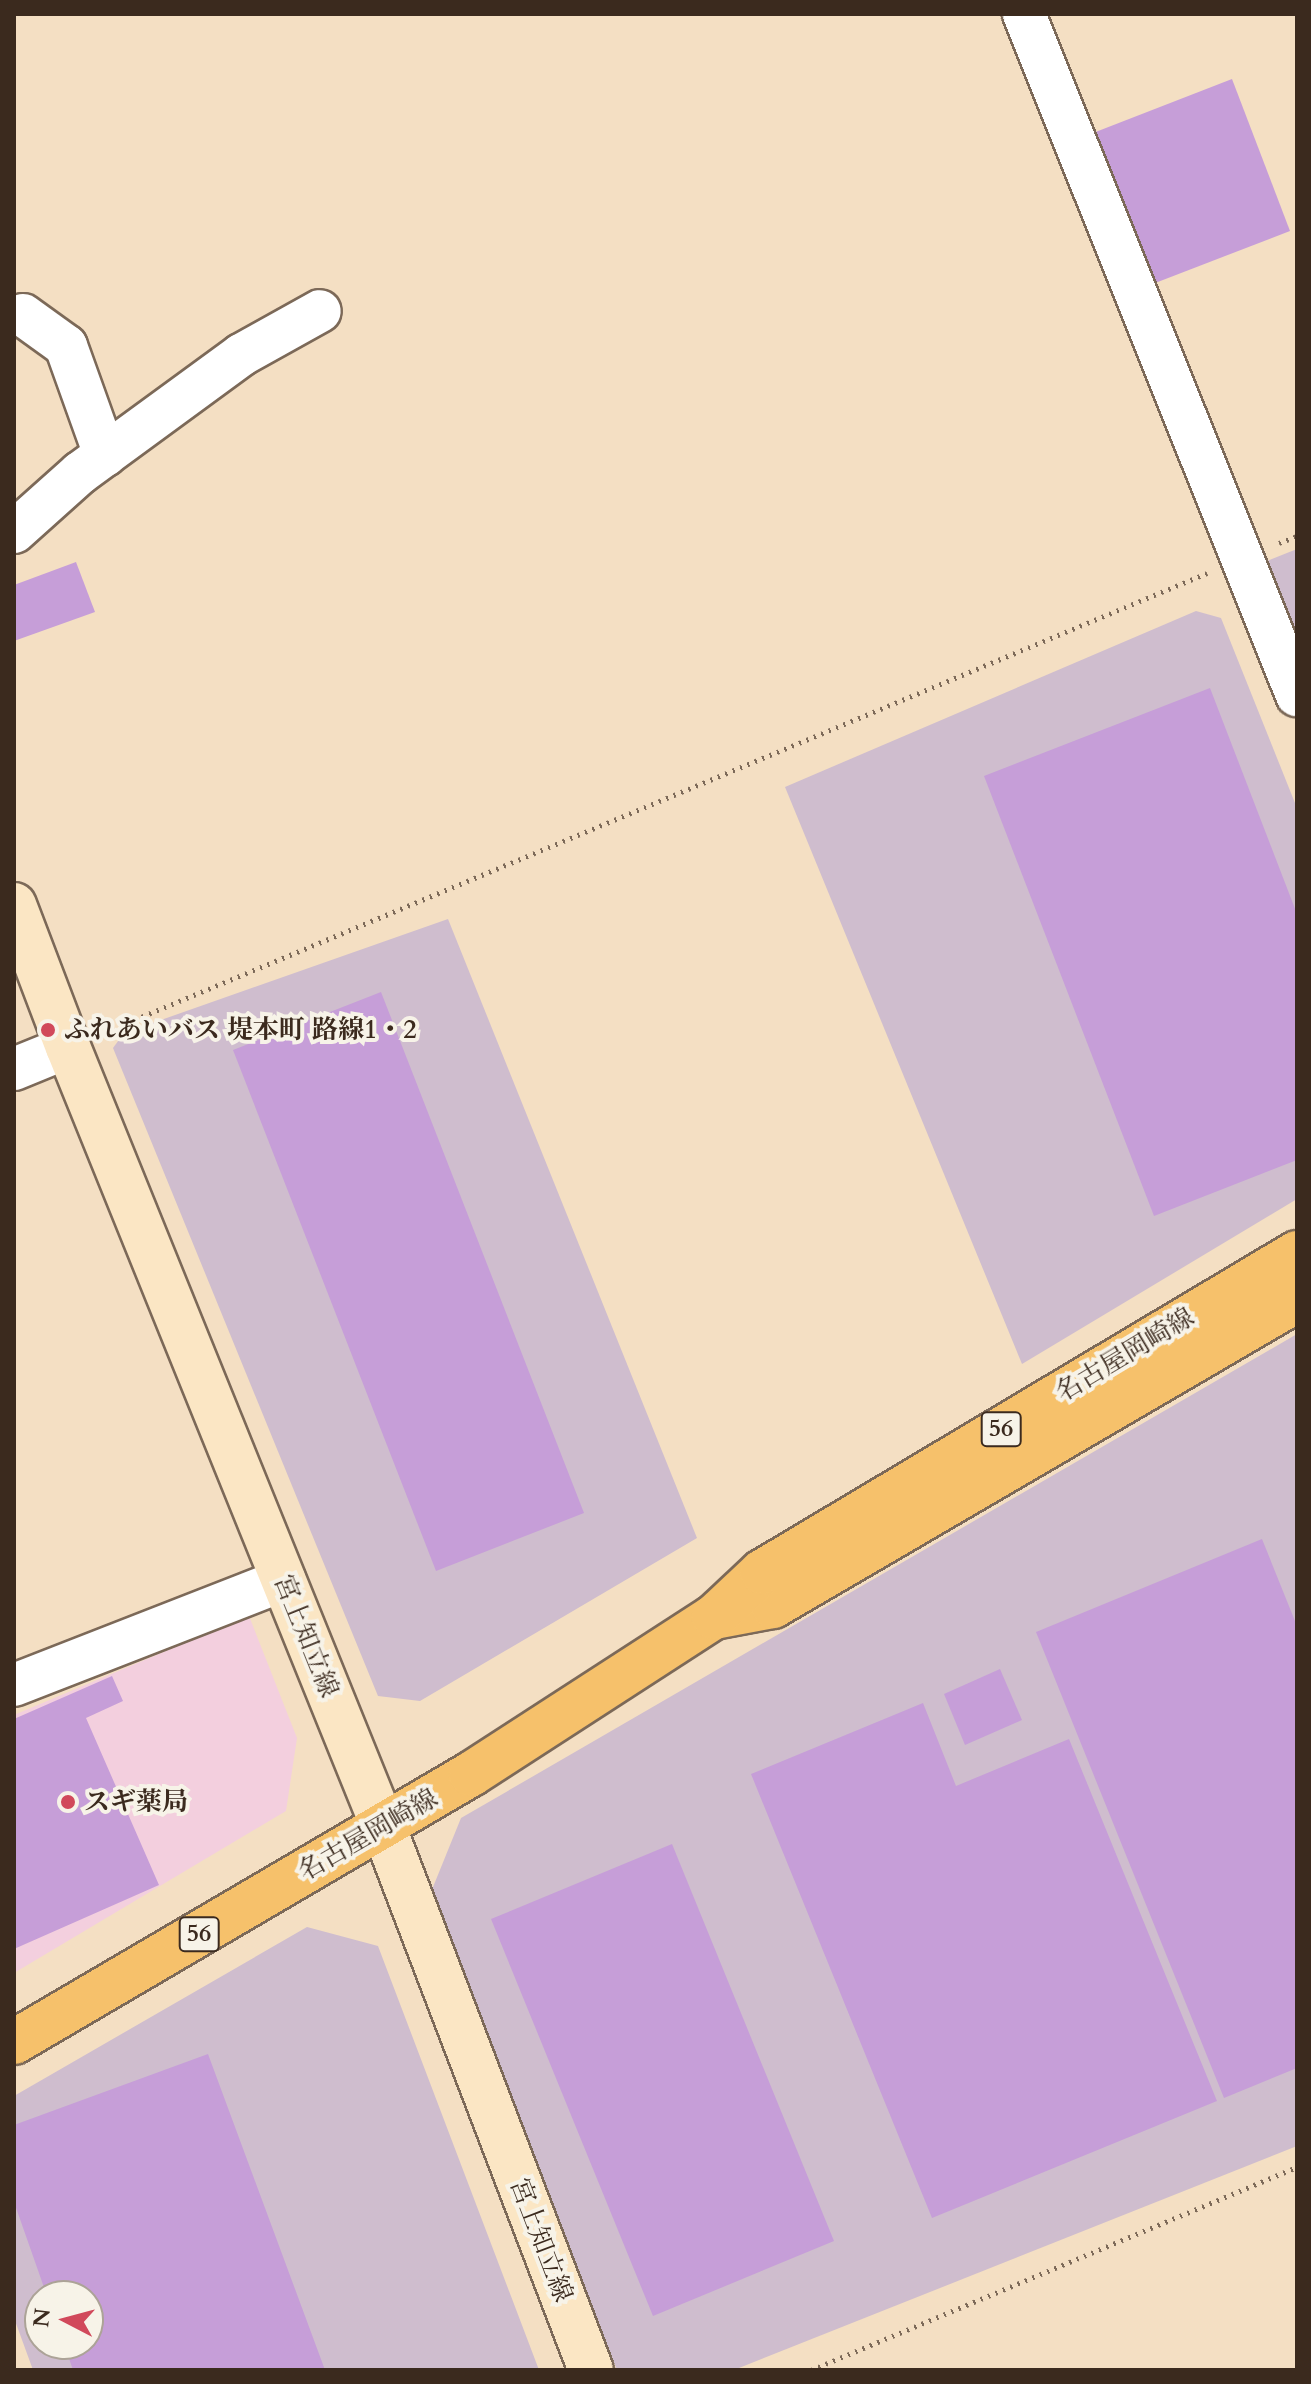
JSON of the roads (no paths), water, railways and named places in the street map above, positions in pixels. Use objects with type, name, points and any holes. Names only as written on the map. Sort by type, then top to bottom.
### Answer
[{"type":"main road","name":"宮上知立線","points":[[14,905],[68,1047],[383,1826],[591,2370]]},
{"type":"main road","name":"名古屋岡崎線","points":[[14,2042],[383,1826],[714,1617],[762,1572],[1297,1253]]},
{"type":"main road","name":"名古屋岡崎線","points":[[714,1617],[773,1606],[1297,1300]]},
{"type":"street","points":[[1024,14],[1297,695]]},
{"type":"street","points":[[14,532],[105,455],[241,355],[320,311]]},
{"type":"street","points":[[23,315],[66,346],[105,455]]},
{"type":"street","points":[[14,1069],[68,1047]]},
{"type":"street","points":[[14,1685],[284,1580]]},
{"type":"place","name":"ふれあいバス 堤本町 路線1・2","points":[[48,1030]]},
{"type":"place","name":"スギ薬局","points":[[68,1802]]}]
